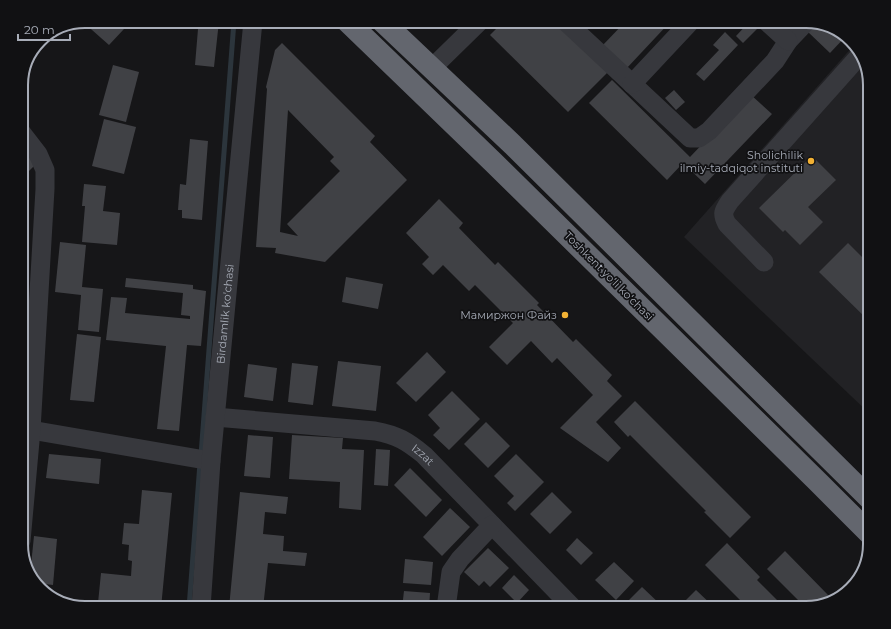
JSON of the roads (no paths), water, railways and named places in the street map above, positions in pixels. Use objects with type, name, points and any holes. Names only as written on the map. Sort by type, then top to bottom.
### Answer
[{"type":"highway","name":"Toshkent yo‘li ko‘chasi","points":[[353,28],[494,163],[863,527]]},
{"type":"highway","points":[[389,28],[524,156],[863,491]]},
{"type":"street","name":"Birdamlik ko'chasi","points":[[201,601],[211,460],[253,28]]},
{"type":"street","points":[[432,68],[473,28]]},
{"type":"street","points":[[572,28],[690,138],[699,138],[709,131],[775,61],[788,41],[800,28]]},
{"type":"street","points":[[632,84],[684,28]]},
{"type":"street","points":[[774,28],[788,41]]},
{"type":"street","points":[[764,262],[727,224],[723,217],[725,209],[730,201],[856,59]]},
{"type":"street","points":[[28,141],[38,154],[45,170],[46,189],[28,463]]},
{"type":"street","name":"Izzat","points":[[215,417],[375,431],[392,434],[408,442],[424,455],[566,601]]},
{"type":"street","points":[[31,430],[211,460]]},
{"type":"street","points":[[447,601],[451,572],[460,559],[492,525]]},
{"type":"waterway","points":[[201,455],[233,28]]},
{"type":"waterway","points":[[190,601],[200,463]]},
{"type":"place","name":"Sholichilik ilmiy-tadqiqot instituti","points":[[811,161]]},
{"type":"place","name":"Мамиржон Файз","points":[[565,315]]}]
